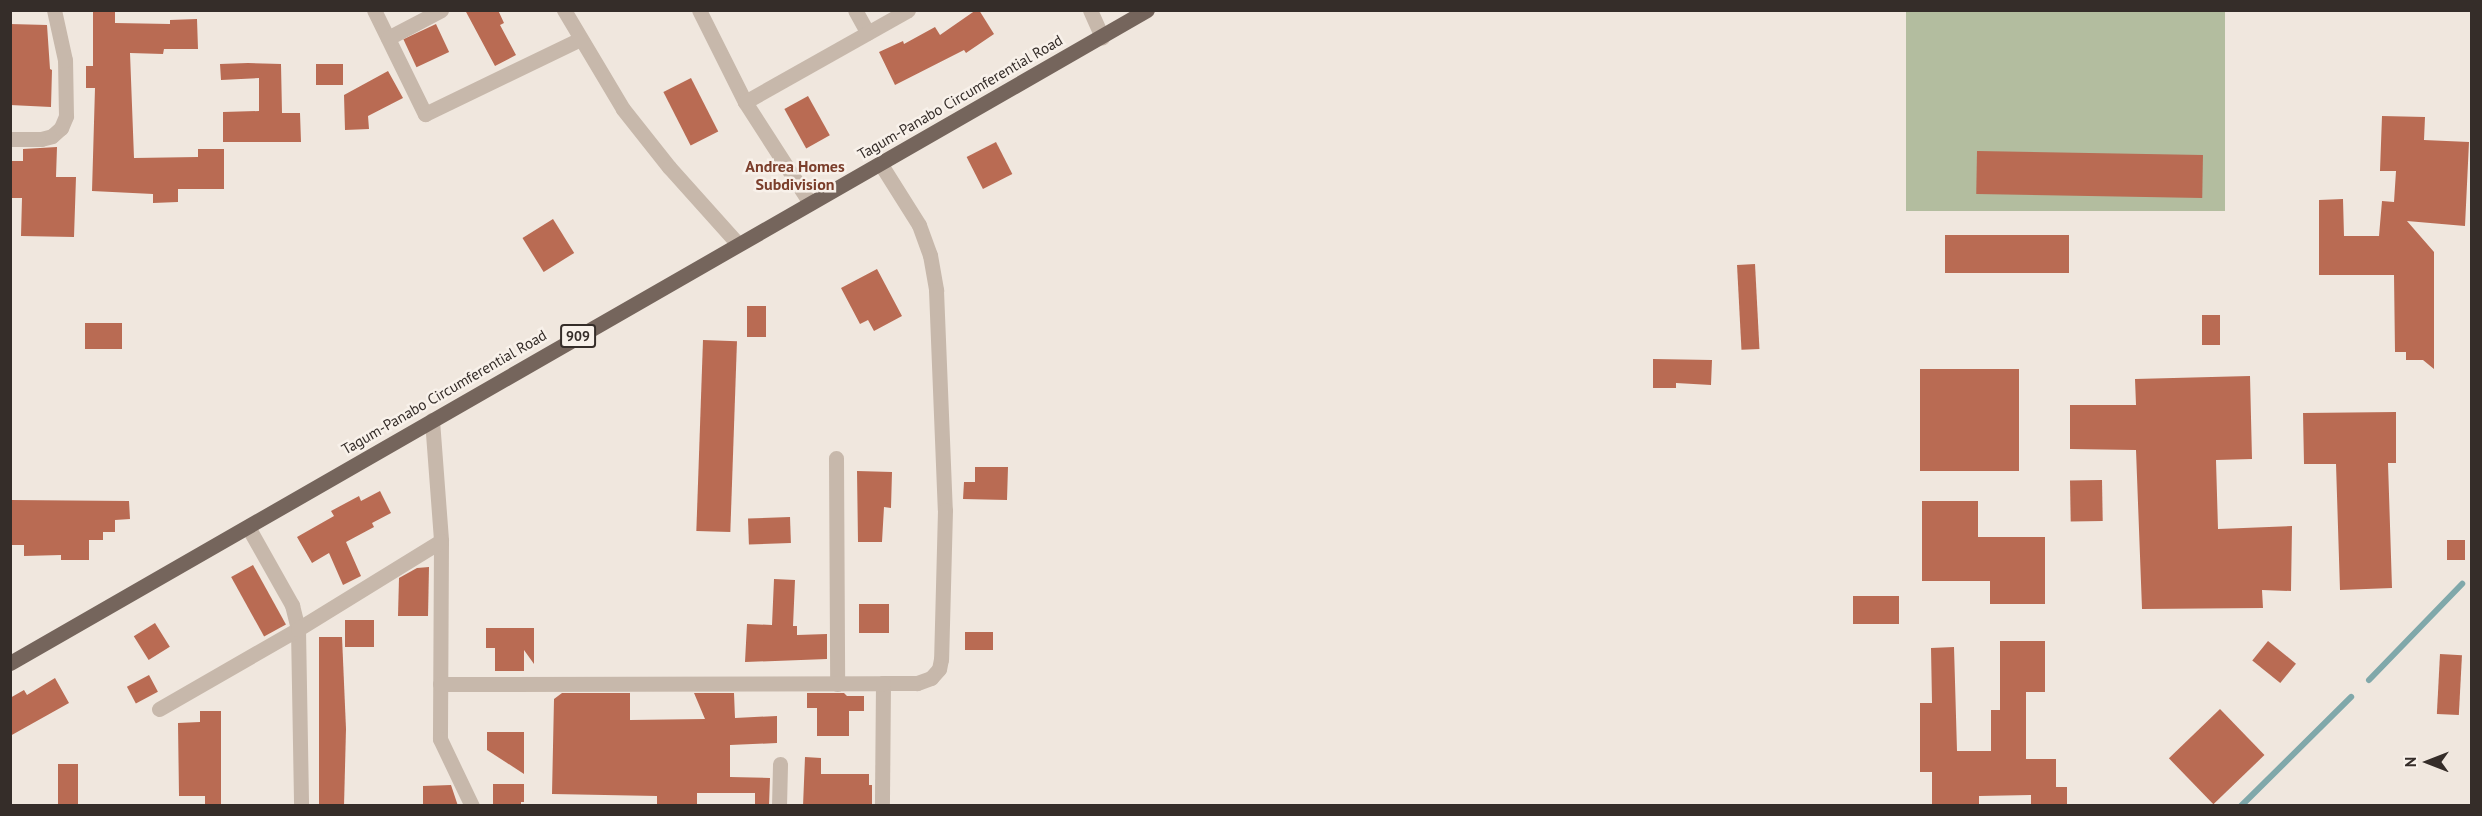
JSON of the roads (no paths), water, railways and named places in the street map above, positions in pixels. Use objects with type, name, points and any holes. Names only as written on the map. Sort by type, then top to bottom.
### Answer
[{"type":"main road","name":"Tagum-Panabo Circumferential Road","points":[[10,663],[1147,10]]},
{"type":"street","points":[[10,139],[41,139],[52,136],[61,128],[66,116],[64,60],[54,10]]},
{"type":"street","points":[[374,10],[425,114],[579,39]]},
{"type":"street","points":[[388,38],[441,10]]},
{"type":"street","points":[[564,10],[579,39],[630,118],[669,167],[738,244]]},
{"type":"street","points":[[699,10],[745,102],[810,203]]},
{"type":"street","points":[[855,10],[868,33]]},
{"type":"street","points":[[745,102],[908,10]]},
{"type":"street","points":[[1090,10],[1102,37]]},
{"type":"street","points":[[440,684],[917,683],[931,678],[939,669],[945,510],[936,290],[930,255],[919,225],[880,163]]},
{"type":"street","points":[[432,420],[441,541],[441,739],[472,806]]},
{"type":"street","points":[[836,458],[837,684]]},
{"type":"street","points":[[248,527],[292,606],[298,629],[301,806]]},
{"type":"street","points":[[159,709],[298,629],[441,541]]},
{"type":"street","points":[[882,806],[883,683]]},
{"type":"street","points":[[779,806],[780,764]]},
{"type":"waterway","points":[[2369,680],[2462,584]]},
{"type":"waterway","points":[[2241,806],[2351,697]]},
{"type":"district","name":"Andrea Homes Subdivision","points":[[795,175]]}]
